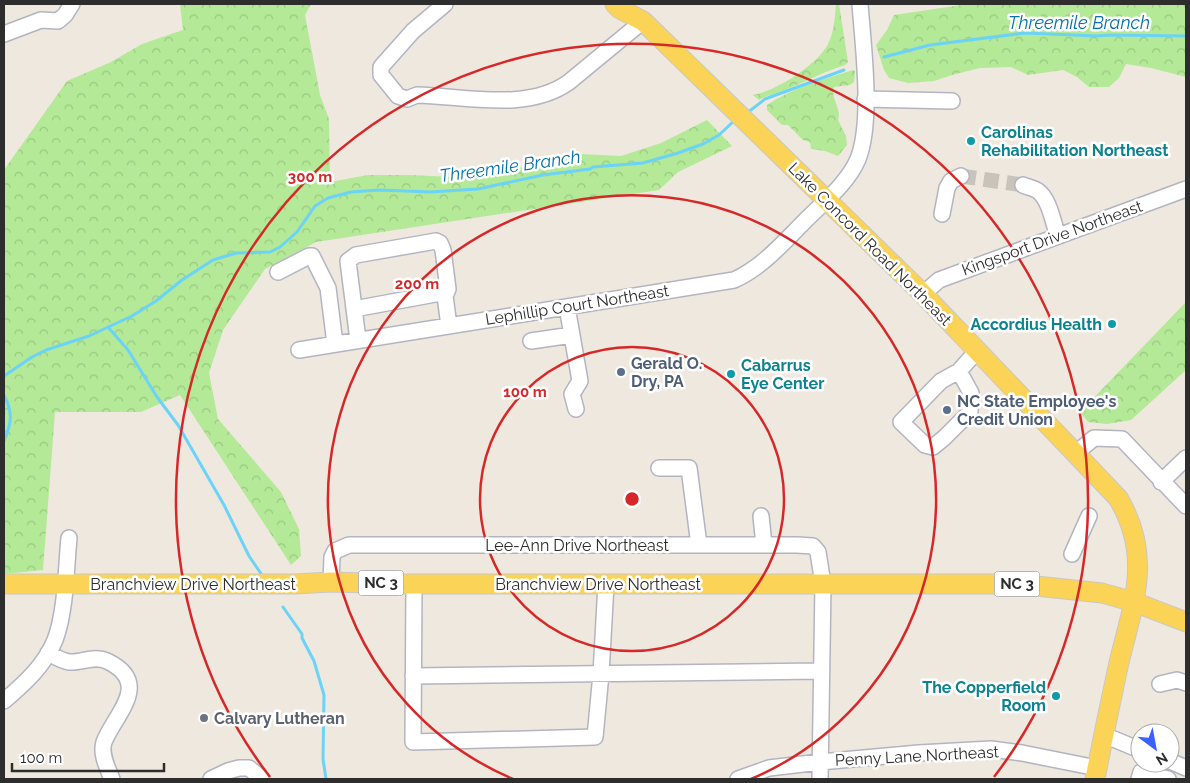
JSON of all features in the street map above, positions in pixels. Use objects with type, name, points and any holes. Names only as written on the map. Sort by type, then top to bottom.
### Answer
[{"type":"main road","name":"Lake Concord Road Northeast","points":[[615,4],[643,21],[762,136],[922,294],[1118,498],[1129,518],[1137,550],[1137,585],[1096,774]]},
{"type":"main road","name":"Lake Concord Road Northeast","points":[[636,4],[643,21]]},
{"type":"main road","name":"Branchview Drive Northeast","points":[[4,584],[295,584],[332,582],[414,584],[1025,584],[1102,593],[1134,602],[1186,622]]},
{"type":"street","points":[[4,34],[41,20],[58,21],[65,15],[72,4]]},
{"type":"street","points":[[445,4],[413,31],[381,67],[381,75],[398,96],[407,99],[417,95],[504,100],[558,90],[643,21]]},
{"type":"street","name":"Lephillip Court Northeast","points":[[299,350],[734,280],[743,276],[769,257],[826,200],[849,174],[858,158],[864,135],[865,99],[860,4]]},
{"type":"street","points":[[865,99],[952,101]]},
{"type":"street","points":[[942,214],[950,181],[961,176]]},
{"type":"street","points":[[1023,185],[1038,191],[1048,206],[1058,236]]},
{"type":"street","name":"Kingsport Drive Northeast","points":[[922,294],[939,280],[1186,189]]},
{"type":"street","points":[[358,340],[348,260],[356,255],[436,241],[443,250],[448,289],[445,296],[449,326]]},
{"type":"street","points":[[278,272],[312,256],[328,288],[335,344]]},
{"type":"street","points":[[354,309],[446,292]]},
{"type":"street","points":[[567,306],[580,381],[572,394],[576,409]]},
{"type":"street","points":[[531,341],[572,335]]},
{"type":"street","points":[[959,371],[971,393],[970,412],[934,447],[925,445],[901,422],[941,381],[959,371],[977,351]]},
{"type":"street","points":[[1076,453],[1094,438],[1122,439],[1161,482],[1185,504]]},
{"type":"street","points":[[1161,482],[1186,458]]},
{"type":"street","points":[[659,468],[689,468],[698,545]]},
{"type":"street","points":[[761,516],[764,545]]},
{"type":"street","points":[[1072,554],[1089,516]]},
{"type":"street","points":[[4,701],[36,671],[48,653],[58,629],[65,584],[69,538]]},
{"type":"street","name":"Lee-Ann Drive Northeast","points":[[332,582],[332,556],[335,550],[349,545],[764,545],[813,546],[818,552],[823,584]]},
{"type":"street","points":[[414,584],[413,742],[595,737],[606,584]]},
{"type":"street","points":[[820,779],[823,584]]},
{"type":"street","points":[[48,653],[67,662],[102,658],[120,669],[127,677],[128,696],[124,709],[104,743],[103,752],[112,779]]},
{"type":"street","points":[[413,676],[822,671]]},
{"type":"street","points":[[1160,684],[1177,680],[1186,683]]},
{"type":"street","points":[[1104,736],[1130,746]]},
{"type":"street","name":"Penny Lane Northeast","points":[[738,779],[769,768],[919,752],[991,749],[1022,753],[1096,774]]},
{"type":"street","points":[[211,779],[239,768],[249,768],[262,779]]},
{"type":"street","points":[[1139,779],[1141,772],[1169,779]]},
{"type":"green space","points":[[180,4],[311,4],[305,15],[320,95],[329,119],[330,182],[368,175],[452,177],[502,172],[580,154],[621,156],[661,143],[707,120],[732,146],[678,172],[659,190],[316,242],[265,269],[223,330],[209,373],[218,419],[281,492],[299,529],[301,556],[291,565],[180,395],[141,412],[55,412],[43,570],[4,574],[4,170],[67,81],[111,62],[142,44],[183,30]]},
{"type":"green space","points":[[836,4],[839,4],[848,62],[845,65],[759,100],[753,95],[783,83],[814,62],[827,46],[831,36]]},
{"type":"green space","points":[[968,4],[1186,4],[1186,77],[1126,64],[1119,78],[1109,87],[1089,87],[1077,77],[1063,70],[1028,75],[1011,67],[980,68],[934,81],[908,83],[889,78],[884,70],[876,45],[887,30],[894,15]]},
{"type":"green space","points":[[853,70],[855,71],[854,82],[850,85],[834,87],[833,91],[839,116],[838,120],[846,136],[847,145],[838,156],[825,151],[811,149],[810,142],[803,140],[788,125],[782,125],[767,110],[767,105],[787,94]]},
{"type":"green space","points":[[1186,302],[1186,370],[1131,420],[1107,424],[1088,422],[1080,412]]},
{"type":"waterway","name":"Threemile Branch","points":[[884,57],[930,45],[1025,33],[1097,36],[1186,36]]},
{"type":"waterway","name":"Threemile Branch","points":[[747,113],[765,99],[844,70]]},
{"type":"waterway","name":"Threemile Branch","points":[[4,376],[46,350],[89,336],[132,316],[213,260],[236,253],[270,252],[280,247],[297,232],[315,206],[328,198],[351,192],[379,190],[431,192],[478,189],[543,175],[590,169],[593,167],[643,163],[703,144],[719,135],[735,120]]},
{"type":"waterway","points":[[108,327],[128,350],[157,397],[178,425],[224,505],[249,556],[262,575]]},
{"type":"waterway","name":"Threemile Branch","points":[[4,395],[10,412],[9,428],[4,441]]},
{"type":"waterway","points":[[283,607],[302,634],[302,638],[314,661],[324,695],[323,759],[326,779]]},
{"type":"tunnel","points":[[961,176],[1023,185]]},
{"type":"place","name":"Carolinas Rehabilitation Northeast","points":[[971,141]]},
{"type":"place","name":"Accordius Health","points":[[1112,324]]},
{"type":"place","name":"Gerald O. Dry, PA","points":[[621,372]]},
{"type":"place","name":"Cabarrus Eye Center","points":[[731,374]]},
{"type":"place","name":"NC State Employee's Credit Union","points":[[947,410]]},
{"type":"place","name":"The Copperfield Room","points":[[1056,696]]},
{"type":"place","name":"Calvary Lutheran","points":[[204,718]]}]
